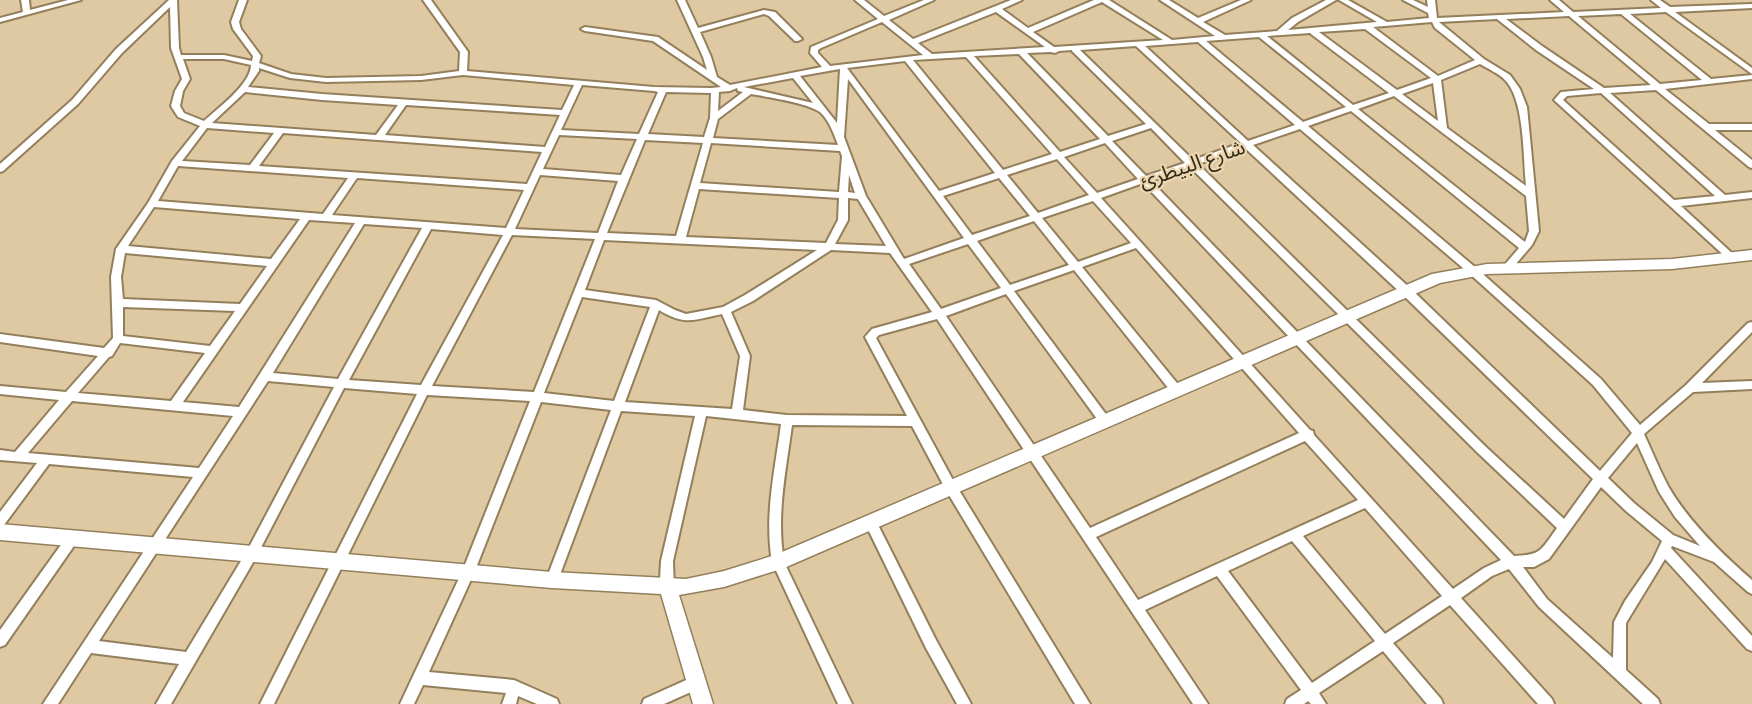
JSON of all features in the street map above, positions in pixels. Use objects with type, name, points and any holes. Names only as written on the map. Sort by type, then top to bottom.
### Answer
[{"type":"main road","points":[[0,532],[552,580],[668,587],[704,584],[778,562],[1030,451],[1177,391],[1437,278],[1473,271],[1672,264],[1752,255]]},
{"type":"main road","points":[[668,587],[702,704]]},
{"type":"street","points":[[25,0],[27,12]]},
{"type":"street","points":[[0,20],[77,0]]},
{"type":"street","points":[[173,0],[173,36],[186,79],[178,93],[176,109],[182,116],[205,125],[547,150]]},
{"type":"street","points":[[0,169],[75,102],[112,58],[173,0]]},
{"type":"street","points":[[17,457],[118,339],[116,277],[121,249],[152,204],[175,163],[205,125],[243,89],[255,71],[257,56],[237,29],[235,22],[243,0]]},
{"type":"street","points":[[427,0],[464,52],[462,73]]},
{"type":"street","points":[[681,0],[696,31],[713,77]]},
{"type":"street","points":[[859,0],[932,57]]},
{"type":"street","points":[[828,69],[814,53],[815,48],[927,0]]},
{"type":"street","points":[[912,42],[1018,0]]},
{"type":"street","points":[[1028,31],[1102,0],[1171,42]]},
{"type":"street","points":[[1164,0],[1224,38]]},
{"type":"street","points":[[1223,0],[1233,6]]},
{"type":"street","points":[[1198,21],[1247,0]]},
{"type":"street","points":[[1278,34],[1295,20],[1332,0]]},
{"type":"street","points":[[1343,0],[1388,25]]},
{"type":"street","points":[[1407,0],[1432,16],[1441,29],[1481,61],[1506,76],[1517,92],[1525,125],[1533,231],[1531,240],[1506,269]]},
{"type":"street","points":[[1431,0],[1432,16]]},
{"type":"street","points":[[1554,0],[1752,165]]},
{"type":"street","points":[[1655,0],[1752,72]]},
{"type":"street","points":[[179,57],[224,57],[255,64],[290,76],[326,80],[421,78],[462,73],[663,90],[715,91],[828,69],[908,58],[1055,51],[1314,32],[1388,25],[1432,16],[1499,17],[1752,6]]},
{"type":"street","points":[[997,9],[1055,51]]},
{"type":"street","points":[[696,31],[764,12],[772,14],[798,39]]},
{"type":"street","points":[[1623,12],[1710,82]]},
{"type":"street","points":[[1499,17],[1539,48],[1604,91],[1723,198]]},
{"type":"street","points":[[1368,27],[1437,80],[1443,129]]},
{"type":"street","points":[[585,29],[656,39],[713,77],[734,88],[822,110]]},
{"type":"street","points":[[1314,32],[1531,195]]},
{"type":"street","points":[[1261,35],[1525,247]]},
{"type":"street","points":[[1200,40],[1473,271],[1597,382],[1624,411],[1639,432],[1646,454],[1671,502],[1720,560],[1752,588]]},
{"type":"street","points":[[1138,44],[1407,292],[1666,544],[1752,645]]},
{"type":"street","points":[[1075,49],[1350,317],[1482,450],[1565,528]]},
{"type":"street","points":[[1022,52],[1511,562],[1544,603],[1653,704]]},
{"type":"street","points":[[969,55],[1547,704]]},
{"type":"street","points":[[908,58],[1177,391]]},
{"type":"street","name":"شارع البيطرئ","points":[[902,263],[969,238],[1194,164],[1437,80],[1481,61]]},
{"type":"street","points":[[843,68],[840,137],[861,196],[893,250],[939,314],[1202,704]]},
{"type":"street","points":[[843,68],[1104,420]]},
{"type":"street","points":[[795,75],[840,137]]},
{"type":"street","points":[[1732,258],[1558,100],[1569,93],[1752,78]]},
{"type":"street","points":[[267,704],[424,390],[509,232],[579,83]]},
{"type":"street","points":[[243,89],[403,103],[565,113]]},
{"type":"street","points":[[407,704],[468,573],[624,178],[663,90]]},
{"type":"street","points":[[680,240],[714,118],[715,91]]},
{"type":"street","points":[[714,118],[750,91]]},
{"type":"street","points":[[379,137],[403,103]]},
{"type":"street","points":[[937,195],[1152,125]]},
{"type":"street","points":[[1707,126],[1752,127]]},
{"type":"street","points":[[1740,128],[1752,134]]},
{"type":"street","points":[[253,167],[281,130]]},
{"type":"street","points":[[555,132],[844,152]]},
{"type":"street","points":[[578,293],[656,303],[671,313],[686,318],[725,310],[749,298],[830,247],[842,224],[844,152]]},
{"type":"street","points":[[175,163],[529,187]]},
{"type":"street","points":[[537,172],[624,178]]},
{"type":"street","points":[[325,218],[354,176]]},
{"type":"street","points":[[695,186],[861,196]]},
{"type":"street","points":[[1671,204],[1752,195]]},
{"type":"street","points":[[152,204],[509,232],[893,250]]},
{"type":"street","points":[[174,406],[306,217]]},
{"type":"street","points":[[50,704],[265,377],[362,220]]},
{"type":"street","points":[[163,704],[251,555],[428,226]]},
{"type":"street","points":[[1083,704],[950,486],[870,337],[876,332],[939,314],[1138,244]]},
{"type":"street","points":[[121,249],[274,263]]},
{"type":"street","points":[[118,303],[243,308]]},
{"type":"street","points":[[552,580],[656,303]]},
{"type":"street","points":[[725,310],[746,356],[737,414]]},
{"type":"street","points":[[1292,704],[1478,578],[1511,562],[1529,563],[1539,560],[1639,432],[1690,388],[1752,326]]},
{"type":"street","points":[[0,338],[108,352]]},
{"type":"street","points":[[118,339],[213,350]]},
{"type":"street","points":[[265,377],[537,397],[701,414],[737,414],[788,420],[916,421]]},
{"type":"street","points":[[1690,388],[1752,385]]},
{"type":"street","points":[[0,390],[241,412]]},
{"type":"street","points":[[668,587],[667,561],[701,414]]},
{"type":"street","points":[[788,420],[773,528],[778,562],[844,704]]},
{"type":"street","points":[[1088,535],[1309,435]]},
{"type":"street","points":[[0,455],[201,473]]},
{"type":"street","points":[[0,521],[46,460]]},
{"type":"street","points":[[1137,607],[1367,501]]},
{"type":"street","points":[[870,521],[931,644],[964,704]]},
{"type":"street","points":[[1294,535],[1436,704]]},
{"type":"street","points":[[0,641],[72,539]]},
{"type":"street","points":[[1666,544],[1720,560]]},
{"type":"street","points":[[1619,671],[1620,622],[1666,544]]},
{"type":"street","points":[[1219,568],[1319,704]]},
{"type":"street","points":[[88,646],[190,659]]},
{"type":"street","points":[[418,678],[514,687],[552,704]]},
{"type":"street","points":[[649,704],[695,683]]},
{"type":"street","points":[[509,704],[514,687]]}]
